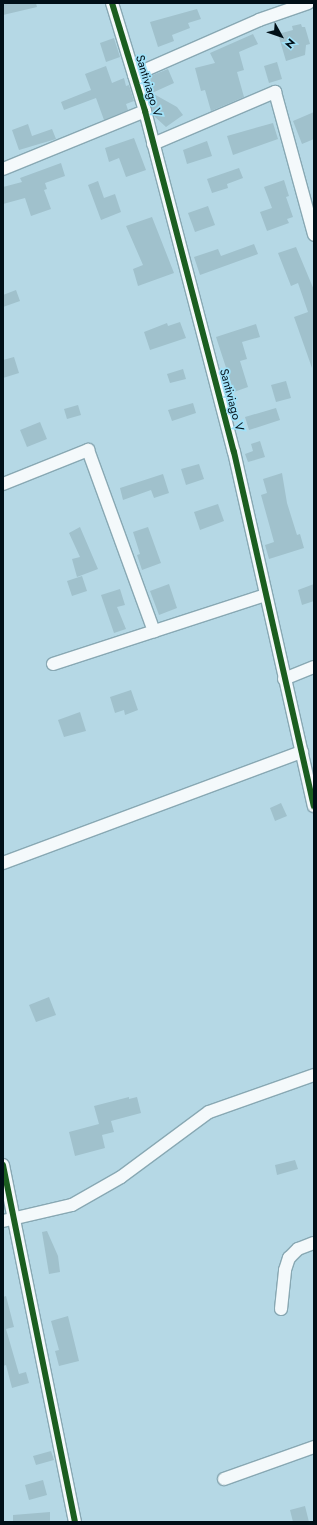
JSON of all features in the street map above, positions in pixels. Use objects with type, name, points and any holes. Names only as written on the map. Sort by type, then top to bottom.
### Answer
[{"type":"street","name":"Santiviago V","points":[[112,3],[145,111],[234,452],[265,595],[314,806]]},
{"type":"street","points":[[134,75],[259,20],[308,3]]},
{"type":"street","points":[[153,144],[275,92],[314,235]]},
{"type":"street","points":[[3,169],[145,111]]},
{"type":"street","points":[[3,484],[88,450],[154,631]]},
{"type":"street","points":[[53,664],[265,595]]},
{"type":"street","points":[[284,679],[314,667]]},
{"type":"street","points":[[3,863],[302,752]]},
{"type":"street","points":[[3,1221],[16,1220],[72,1205],[121,1177],[209,1112],[314,1075]]},
{"type":"street","points":[[3,1165],[16,1220],[75,1522]]},
{"type":"street","points":[[281,1309],[285,1270],[289,1258],[298,1249],[314,1243]]},
{"type":"street","points":[[224,1480],[314,1447]]},
{"type":"building","points":[[3,3],[36,3],[37,7],[3,15]]},
{"type":"building","points":[[197,9],[201,19],[188,23],[190,28],[172,35],[174,41],[158,47],[150,22]]},
{"type":"building","points":[[301,24],[302,27],[305,27],[310,44],[306,45],[305,55],[286,61],[278,34],[293,30],[292,26]]},
{"type":"building","points":[[253,34],[258,44],[239,52],[244,70],[237,72],[244,97],[211,111],[205,90],[201,91],[195,68],[215,63],[210,53]]},
{"type":"building","points":[[114,38],[120,57],[106,62],[100,43]]},
{"type":"building","points":[[277,62],[282,79],[269,83],[264,66]]},
{"type":"building","points":[[106,66],[112,83],[124,78],[126,86],[129,85],[134,101],[126,104],[128,110],[104,120],[96,98],[64,110],[61,102],[91,90],[85,74]]},
{"type":"building","points":[[168,69],[174,83],[152,93],[177,107],[183,115],[166,127],[154,116],[143,79]]},
{"type":"building","points":[[314,112],[314,139],[302,144],[293,121]]},
{"type":"building","points":[[273,123],[278,139],[233,155],[227,136]]},
{"type":"building","points":[[28,124],[32,136],[52,129],[56,139],[19,150],[12,130]]},
{"type":"building","points":[[134,138],[146,170],[126,177],[119,158],[109,162],[105,148]]},
{"type":"building","points":[[207,141],[212,156],[187,164],[183,150]]},
{"type":"building","points":[[61,163],[65,176],[45,183],[47,189],[44,190],[51,209],[31,216],[25,198],[3,204],[3,187],[22,182],[20,178]]},
{"type":"building","points":[[239,168],[243,178],[227,184],[228,188],[212,193],[207,179]]},
{"type":"building","points":[[284,180],[289,196],[286,197],[293,217],[287,219],[289,223],[267,231],[260,212],[272,208],[264,187]]},
{"type":"building","points":[[98,181],[104,198],[115,194],[121,212],[101,220],[88,185]]},
{"type":"building","points":[[208,206],[215,225],[195,232],[188,213]]},
{"type":"building","points":[[152,217],[174,273],[138,286],[133,269],[143,265],[126,226]]},
{"type":"building","points":[[254,244],[258,254],[200,275],[194,257],[218,249],[221,256]]},
{"type":"building","points":[[296,247],[314,290],[312,368],[294,317],[308,312],[298,283],[291,286],[278,253]]},
{"type":"building","points":[[16,290],[20,301],[3,307],[3,295]]},
{"type":"building","points":[[180,322],[186,338],[150,350],[144,332],[167,323],[168,326]]},
{"type":"building","points":[[256,324],[260,337],[242,342],[247,359],[240,361],[248,387],[234,392],[216,337]]},
{"type":"building","points":[[14,357],[19,373],[3,378],[3,360]]},
{"type":"building","points":[[183,369],[186,379],[170,383],[167,374]]},
{"type":"building","points":[[286,381],[291,398],[276,402],[271,385]]},
{"type":"building","points":[[193,403],[196,413],[172,421],[168,410]]},
{"type":"building","points":[[78,405],[81,415],[67,419],[64,409]]},
{"type":"building","points":[[276,408],[280,420],[249,430],[245,417]]},
{"type":"building","points":[[40,422],[47,439],[27,447],[20,430]]},
{"type":"building","points":[[260,441],[265,457],[248,462],[245,454],[253,451],[251,444]]},
{"type":"building","points":[[199,464],[204,479],[186,485],[181,469]]},
{"type":"building","points":[[282,473],[287,503],[297,535],[300,534],[304,548],[269,559],[265,545],[274,542],[261,495],[267,493],[263,479]]},
{"type":"building","points":[[163,474],[169,493],[154,498],[151,490],[123,500],[120,488]]},
{"type":"building","points":[[218,504],[224,521],[200,530],[194,512]]},
{"type":"building","points":[[80,527],[98,569],[77,577],[72,559],[80,557],[69,533]]},
{"type":"building","points":[[148,527],[161,563],[142,570],[137,555],[140,554],[133,532]]},
{"type":"building","points":[[82,576],[87,591],[72,596],[67,581]]},
{"type":"building","points":[[169,584],[177,608],[159,615],[150,591]]},
{"type":"building","points":[[314,584],[314,601],[302,605],[298,590]]},
{"type":"building","points":[[120,589],[125,605],[117,607],[126,629],[114,633],[101,595]]},
{"type":"building","points":[[131,690],[138,710],[125,715],[124,710],[115,713],[110,697]]},
{"type":"building","points":[[80,712],[86,731],[64,737],[58,720]]},
{"type":"building","points":[[281,803],[287,816],[275,821],[270,808]]},
{"type":"building","points":[[49,997],[56,1015],[36,1022],[29,1005]]},
{"type":"building","points":[[129,1097],[129,1099],[137,1097],[141,1113],[111,1121],[114,1132],[102,1135],[105,1148],[75,1156],[69,1132],[99,1124],[94,1106]]},
{"type":"building","points":[[295,1160],[298,1169],[277,1175],[275,1165]]},
{"type":"building","points":[[47,1231],[58,1256],[60,1272],[49,1274],[42,1232]]},
{"type":"building","points":[[6,1296],[14,1327],[6,1329],[19,1374],[26,1372],[29,1383],[12,1388],[6,1365],[3,1366],[3,1297]]},
{"type":"building","points":[[68,1316],[79,1361],[59,1366],[55,1351],[59,1350],[51,1321]]},
{"type":"building","points":[[51,1451],[54,1460],[36,1465],[33,1456]]},
{"type":"building","points":[[43,1480],[47,1495],[29,1500],[25,1485]]},
{"type":"building","points":[[305,1506],[309,1522],[293,1522],[290,1510]]},
{"type":"building","points":[[50,1512],[50,1522],[13,1522],[13,1515]]},
{"type":"cycle path","points":[[112,3],[145,111],[234,452],[314,806]]},
{"type":"cycle path","points":[[3,1165],[75,1522]]}]
